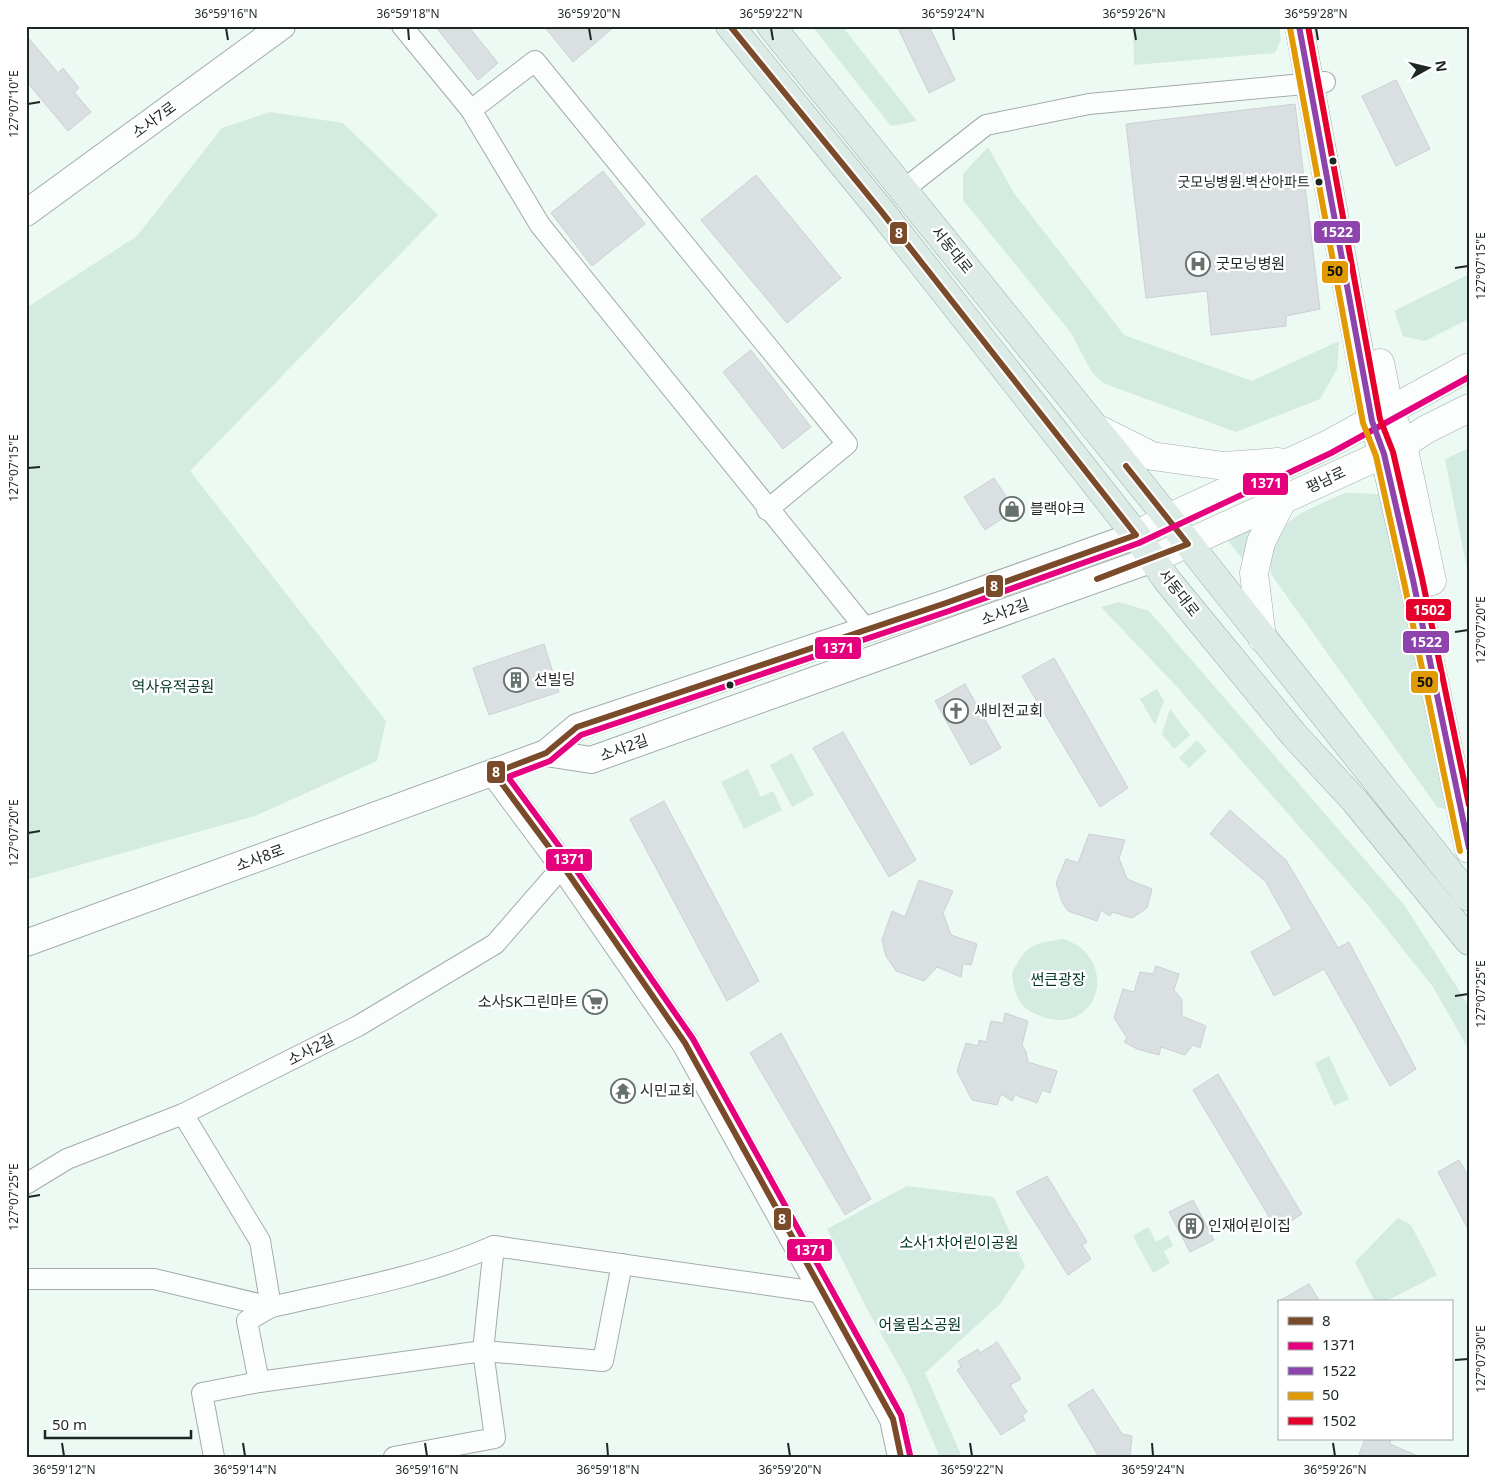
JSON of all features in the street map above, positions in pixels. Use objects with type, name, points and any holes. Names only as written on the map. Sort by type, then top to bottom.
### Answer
[{"type":"main road","name":"서동대로","points":[[730,26],[881,210],[1136,535],[1153,560],[1294,735],[1355,801],[1469,941]]},
{"type":"main road","name":"서동대로","points":[[771,26],[1168,518],[1469,897]]},
{"type":"main road","points":[[1299,26],[1317,83],[1381,416],[1394,450],[1469,754]]},
{"type":"main road","points":[[1313,26],[1317,83]]},
{"type":"main road","name":"평남로","points":[[1136,535],[1168,518],[1292,462],[1381,416],[1469,366]]},
{"type":"main road","name":"평남로","points":[[1153,560],[1394,450],[1426,430],[1469,408]]},
{"type":"main road","points":[[1094,427],[1152,456],[1224,466],[1292,462]]},
{"type":"main road","points":[[1394,450],[1413,580],[1469,849]]},
{"type":"main road","points":[[1262,638],[1254,573],[1261,542],[1282,501]]},
{"type":"street","name":"소사7로","points":[[26,213],[282,26]]},
{"type":"street","points":[[402,26],[471,110],[540,226],[767,510],[866,629]]},
{"type":"street","points":[[471,110],[535,61],[847,444],[767,510]]},
{"type":"street","points":[[903,190],[986,124],[1089,104],[1317,83]]},
{"type":"street","name":"소사2길","points":[[546,753],[577,727],[1136,535]]},
{"type":"street","name":"소사2길","points":[[546,753],[591,760],[1153,560]]},
{"type":"street","name":"소사8로","points":[[26,943],[546,753]]},
{"type":"street","points":[[494,773],[563,866],[685,1043],[893,1419],[901,1457]]},
{"type":"street","name":"소사2길","points":[[26,1184],[67,1159],[183,1114],[358,1026],[495,944],[563,866]]},
{"type":"street","points":[[183,1114],[260,1242],[271,1307]]},
{"type":"street","points":[[259,1382],[248,1321],[271,1307],[389,1280],[467,1258],[494,1246],[824,1293]]},
{"type":"street","points":[[394,1457],[495,1438],[483,1350],[494,1246]]},
{"type":"street","points":[[214,1457],[202,1393],[259,1382],[483,1350],[603,1361],[622,1264]]},
{"type":"street","points":[[26,1280],[154,1279],[271,1307]]},
{"type":"green space","points":[[812,26],[842,26],[917,121],[891,126]]},
{"type":"green space","points":[[1133,26],[1279,26],[1281,40],[1275,53],[1134,65]]},
{"type":"green space","name":"역사유적공원","points":[[270,112],[343,123],[438,215],[190,471],[386,721],[377,761],[255,816],[26,880],[26,308],[137,236],[222,128]]},
{"type":"green space","points":[[988,147],[1014,193],[1124,335],[1252,381],[1339,341],[1337,369],[1320,399],[1236,432],[1103,383],[1091,371],[1071,333],[963,200],[963,174]]},
{"type":"green space","points":[[1469,274],[1469,319],[1425,341],[1403,336],[1394,311]]},
{"type":"green space","points":[[1469,448],[1469,579],[1445,459]]},
{"type":"green space","points":[[1345,493],[1379,494],[1450,810],[1437,807],[1271,574],[1271,556],[1274,542],[1281,530],[1291,520],[1303,513]]},
{"type":"green space","points":[[1265,521],[1254,573],[1228,541]]},
{"type":"green space","points":[[1119,602],[1149,611],[1405,906],[1469,1006],[1469,1050],[1433,987],[1367,904],[1177,687],[1101,607]]},
{"type":"green space","points":[[1157,689],[1164,701],[1155,725],[1140,699]]},
{"type":"green space","points":[[1170,709],[1190,735],[1174,749],[1162,734]]},
{"type":"green space","points":[[1197,740],[1207,751],[1189,768],[1179,758]]},
{"type":"green space","points":[[792,753],[814,795],[792,807],[770,765]]},
{"type":"green space","points":[[748,769],[761,797],[773,791],[782,810],[744,829],[721,782]]},
{"type":"green space","name":"썬큰광장","points":[[1064,939],[1082,949],[1092,962],[1097,977],[1096,992],[1089,1006],[1078,1016],[1063,1020],[1043,1017],[1028,1010],[1019,1001],[1012,973],[1022,956],[1032,947],[1044,942]]},
{"type":"green space","points":[[1329,1056],[1349,1099],[1334,1106],[1315,1063]]},
{"type":"green space","name":"소사1차어린이공원","points":[[907,1186],[994,1197],[1025,1266],[1001,1303],[925,1373],[962,1457],[941,1457],[939,1455],[907,1380],[867,1309],[827,1229]]},
{"type":"green space","points":[[1398,1218],[1411,1225],[1437,1275],[1388,1300],[1374,1300],[1355,1262]]},
{"type":"green space","points":[[1148,1227],[1156,1242],[1168,1235],[1173,1246],[1164,1251],[1170,1263],[1153,1273],[1133,1236]]},
{"type":"building","points":[[435,26],[468,26],[498,63],[478,80]]},
{"type":"building","points":[[544,26],[615,26],[573,62]]},
{"type":"building","points":[[897,26],[929,26],[955,80],[929,93]]},
{"type":"building","points":[[26,35],[58,73],[63,68],[79,88],[74,92],[91,112],[68,131],[26,81]]},
{"type":"building","points":[[1396,80],[1430,149],[1396,166],[1362,96]]},
{"type":"building","points":[[1295,104],[1320,309],[1286,316],[1286,326],[1211,335],[1207,291],[1146,298],[1126,124]]},
{"type":"building","points":[[603,171],[645,224],[592,266],[551,213]]},
{"type":"building","points":[[756,175],[841,278],[787,323],[701,220]]},
{"type":"building","points":[[751,350],[811,427],[783,449],[723,372]]},
{"type":"building","points":[[994,478],[1015,510],[985,530],[964,497]]},
{"type":"building","name":"선빌딩","points":[[544,644],[559,692],[489,715],[473,668]]},
{"type":"building","points":[[1054,658],[1128,788],[1100,807],[1022,676]]},
{"type":"building","points":[[965,684],[1001,748],[971,765],[935,701]]},
{"type":"building","points":[[843,732],[916,860],[889,877],[813,748]]},
{"type":"building","points":[[664,801],[759,981],[727,1001],[630,819]]},
{"type":"building","points":[[1230,810],[1286,860],[1338,948],[1349,942],[1416,1069],[1390,1086],[1324,969],[1274,996],[1251,952],[1292,929],[1266,882],[1210,834]]},
{"type":"building","points":[[1089,834],[1125,840],[1119,858],[1127,879],[1152,889],[1147,908],[1132,918],[1112,912],[1110,916],[1101,910],[1097,921],[1068,911],[1062,902],[1056,883],[1066,859],[1078,863]]},
{"type":"building","points":[[919,880],[953,891],[943,913],[951,935],[977,944],[971,965],[963,964],[961,977],[937,967],[924,981],[896,971],[886,956],[882,940],[892,911],[905,917]]},
{"type":"building","points":[[1156,966],[1179,974],[1174,990],[1182,1000],[1182,1016],[1206,1026],[1200,1048],[1193,1045],[1185,1055],[1161,1047],[1159,1055],[1137,1049],[1124,1042],[1127,1038],[1114,1018],[1123,989],[1134,992],[1140,972],[1153,974]]},
{"type":"building","points":[[1005,1013],[1028,1021],[1022,1045],[1028,1062],[1057,1071],[1050,1093],[1042,1090],[1037,1103],[1015,1095],[1012,1101],[1001,1094],[997,1105],[972,1100],[957,1071],[966,1043],[978,1046],[979,1040],[986,1042],[991,1021],[1003,1023]]},
{"type":"building","points":[[781,1033],[871,1199],[845,1215],[750,1053]]},
{"type":"building","points":[[1218,1074],[1302,1214],[1277,1230],[1193,1090]]},
{"type":"building","points":[[1459,1160],[1469,1177],[1469,1231],[1438,1172]]},
{"type":"building","points":[[1047,1176],[1087,1242],[1082,1245],[1091,1259],[1068,1275],[1016,1192]]},
{"type":"building","name":"인재어린이집","points":[[1193,1200],[1214,1240],[1190,1252],[1169,1212]]},
{"type":"building","points":[[1309,1284],[1319,1300],[1281,1300]]},
{"type":"building","points":[[997,1342],[1021,1379],[1010,1385],[1027,1412],[1022,1415],[1025,1420],[1001,1435],[957,1370],[961,1367],[958,1361],[978,1349],[980,1353]]},
{"type":"building","points":[[1093,1389],[1122,1434],[1132,1436],[1130,1457],[1099,1457],[1068,1405]]},
{"type":"building","points":[[1365,1440],[1391,1440],[1390,1444],[1420,1457],[1358,1457]]},
{"type":"transit line","name":"8","points":[[730,26],[881,211],[1136,535],[946,603],[577,727],[546,753],[494,773],[563,866],[685,1043],[893,1419],[901,1457]]},
{"type":"transit line","name":"1522","points":[[1299,26],[1372,421],[1384,454],[1413,580],[1469,848]]},
{"type":"transit line","name":"1502","points":[[1308,26],[1380,419],[1393,452],[1422,578],[1469,805]]},
{"type":"transit line","name":"50","points":[[1290,28],[1363,423],[1376,456],[1460,851]]},
{"type":"transit line","name":"1371","points":[[910,1455],[901,1415],[693,1039],[570,861],[508,777],[550,761],[581,735],[949,611],[1139,543],[1331,453],[1469,377]]},
{"type":"transit line","name":"8","points":[[1097,579],[1188,544],[1126,466]]},
{"type":"place","name":"굿모닝병원.벽산아파트","points":[[1319,182]]},
{"type":"place","name":"굿모닝병원","points":[[1198,264]]},
{"type":"place","name":"블랙야크","points":[[1012,509]]},
{"type":"place","name":"선빌딩","points":[[516,680]]},
{"type":"place","name":"새비전교회","points":[[956,711]]},
{"type":"place","name":"소사SK그린마트","points":[[595,1002]]},
{"type":"place","name":"시민교회","points":[[623,1091]]},
{"type":"place","name":"인재어린이집","points":[[1191,1226]]},
{"type":"park label","name":"어울림소공원","points":[[920,1325]]}]
